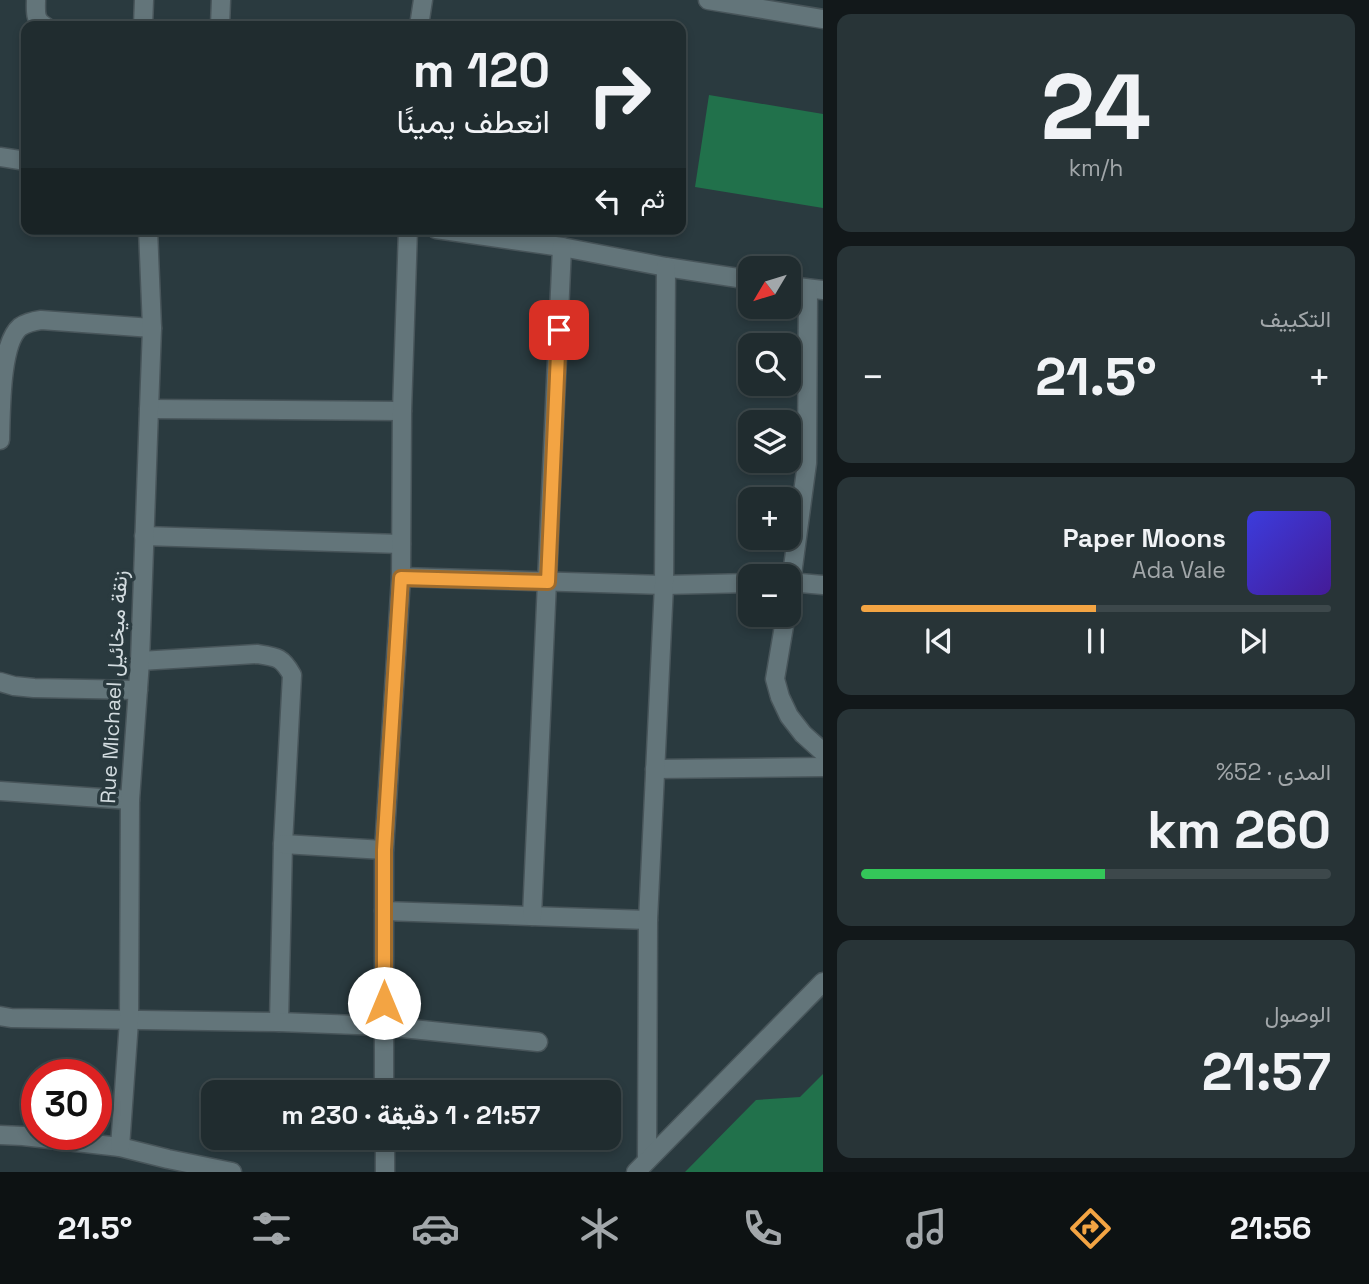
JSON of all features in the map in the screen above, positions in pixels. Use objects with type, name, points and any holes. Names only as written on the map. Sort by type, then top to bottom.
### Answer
[{"type":"street","points":[[36,0],[39,21]]},
{"type":"street","points":[[143,21],[144,0]]},
{"type":"street","points":[[220,0],[220,21]]},
{"type":"street","points":[[420,21],[423,0]]},
{"type":"street","points":[[721,1],[823,19]]},
{"type":"street","points":[[0,157],[21,160]]},
{"type":"street","name":"Rue Michael زنقة ميخائيل","points":[[120,1147],[130,1021],[130,800],[140,660],[152,328],[148,235]]},
{"type":"street","points":[[384,1080],[384,850],[401,578],[402,411],[408,235]]},
{"type":"street","points":[[478,235],[738,278]]},
{"type":"street","points":[[532,916],[562,247]]},
{"type":"street","points":[[642,1166],[648,920],[664,585],[666,267]]},
{"type":"street","points":[[793,564],[807,463],[815,289]]},
{"type":"street","points":[[0,440],[1,364],[17,328],[41,320],[152,328]]},
{"type":"street","points":[[149,409],[402,411]]},
{"type":"street","points":[[144,536],[401,544]]},
{"type":"street","points":[[401,578],[664,585],[738,583]]},
{"type":"street","points":[[801,586],[823,585]]},
{"type":"street","points":[[784,627],[775,679],[780,696],[789,716],[803,734],[823,752]]},
{"type":"street","points":[[140,660],[257,654],[275,657],[285,663],[292,675],[283,844],[279,1022]]},
{"type":"street","points":[[0,682],[34,688],[138,690]]},
{"type":"street","points":[[655,769],[823,767]]},
{"type":"street","points":[[0,791],[130,800]]},
{"type":"street","points":[[283,844],[384,850]]},
{"type":"street","points":[[384,911],[648,920]]},
{"type":"street","points":[[642,1166],[823,982]]},
{"type":"street","points":[[0,1016],[383,1026],[538,1042]]},
{"type":"street","points":[[0,1135],[120,1147],[169,1166],[232,1172]]},
{"type":"street","points":[[385,1150],[385,1172]]},
{"type":"green space","points":[[709,95],[823,114],[823,208],[695,187]]},
{"type":"green space","points":[[823,1074],[823,1172],[685,1172],[756,1100],[800,1097]]},
{"type":"route","points":[[384,1003],[384,850],[401,578],[548,582],[559,330]]}]
